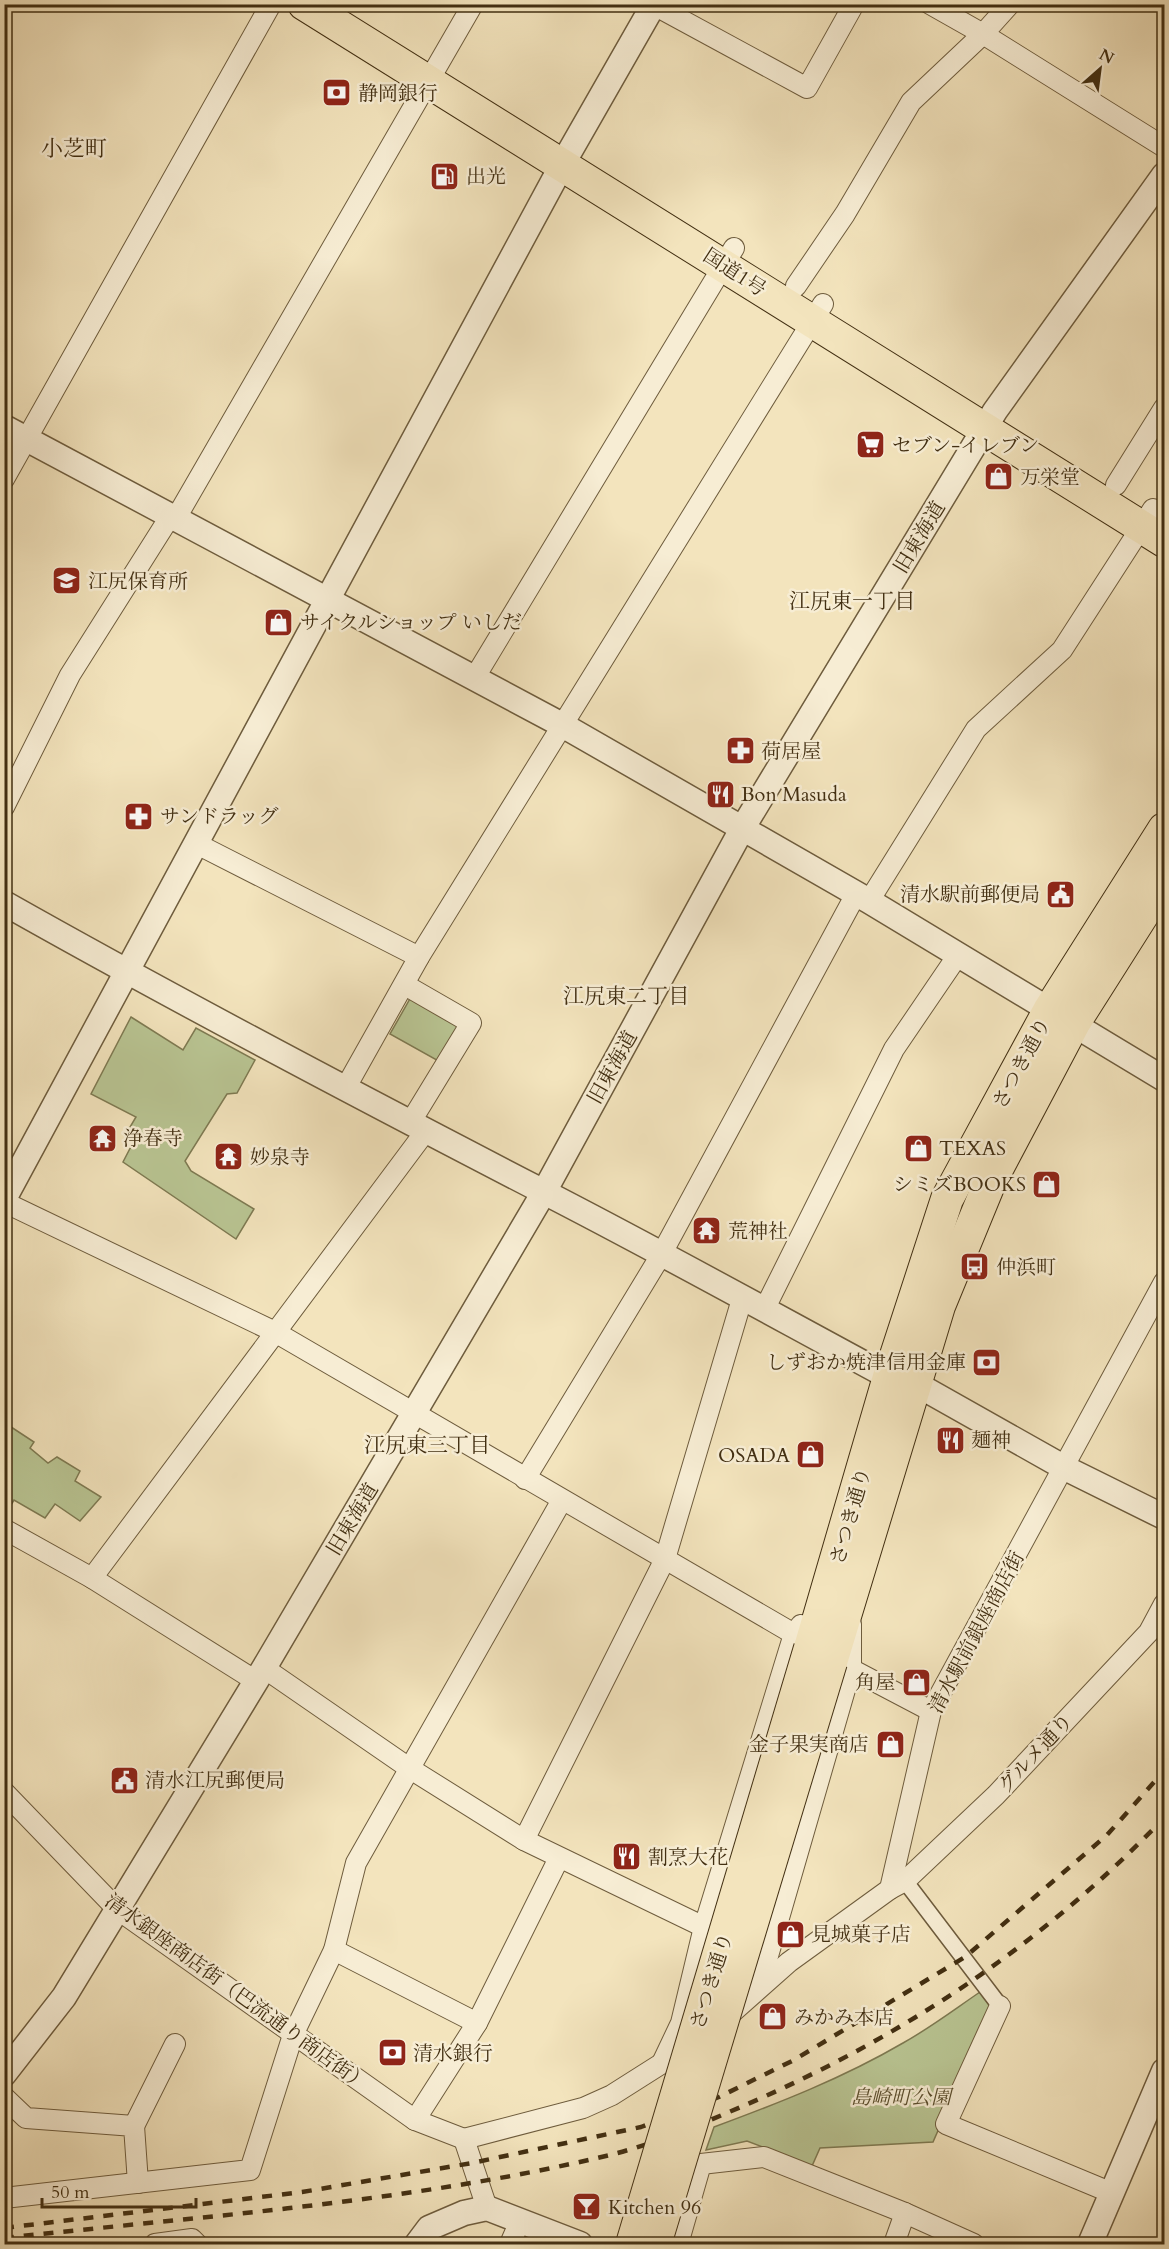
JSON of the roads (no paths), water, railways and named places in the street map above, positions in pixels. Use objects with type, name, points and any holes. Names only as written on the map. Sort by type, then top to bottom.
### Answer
[{"type":"highway","name":"国道1号","points":[[304,4],[434,73],[1156,523]]},
{"type":"highway","name":"国道1号","points":[[344,4],[434,73]]},
{"type":"highway","name":"国道1号","points":[[729,256],[796,286],[817,313]]},
{"type":"highway","name":"国道1号","points":[[990,421],[1116,485],[1156,523]]},
{"type":"highway","name":"さつき通り","points":[[655,2244],[822,1653],[903,1381],[939,1306],[1062,1016],[1164,829]]},
{"type":"highway","name":"さつき通り","points":[[1062,1016],[1164,881]]},
{"type":"highway","name":"さつき通り","points":[[632,2244],[822,1653]]},
{"type":"street","points":[[4,479],[271,4]]},
{"type":"street","points":[[4,807],[70,675],[174,517],[473,4]]},
{"type":"street","points":[[854,4],[807,88],[654,5],[568,155],[4,1200],[275,1332],[822,1653],[931,1711]]},
{"type":"street","points":[[930,4],[983,34],[1164,147]]},
{"type":"street","points":[[796,286],[844,214],[911,102],[983,34],[1010,4]]},
{"type":"street","name":"旧東海道","points":[[4,2074],[64,1996],[260,1675],[544,1192],[742,829],[990,421],[1164,175]]},
{"type":"street","points":[[476,677],[729,256]]},
{"type":"street","points":[[346,1087],[405,986],[419,957],[564,726],[817,313]]},
{"type":"street","points":[[1116,485],[1164,408]]},
{"type":"street","points":[[4,427],[564,726],[863,898],[1062,1016],[1164,1080]]},
{"type":"street","points":[[525,1479],[661,1256],[863,898],[976,729],[1062,650],[1156,523]]},
{"type":"street","points":[[195,843],[419,957]]},
{"type":"street","points":[[4,903],[128,972],[742,1299],[903,1381],[1065,1468],[1164,1517]]},
{"type":"street","points":[[764,1310],[894,1048],[958,955]]},
{"type":"street","points":[[92,1578],[275,1332],[418,1127],[471,1023],[405,986]]},
{"type":"street","name":"清水駅前銀座商店街","points":[[897,1885],[931,1711],[1164,1282]]},
{"type":"street","points":[[524,1840],[665,1559],[742,1299]]},
{"type":"street","points":[[4,2198],[250,2170],[293,2035],[334,1950],[356,1863],[561,1500]]},
{"type":"street","points":[[4,1529],[260,1675],[524,1840],[705,1927]]},
{"type":"street","points":[[759,1987],[822,1653],[842,1584]]},
{"type":"street","name":"グルメ通り","points":[[897,1885],[996,1795],[1149,1632],[1164,1604]]},
{"type":"street","points":[[663,2061],[681,2024],[705,1927],[822,1653]]},
{"type":"street","name":"清水銀座商店街（巴流通り商店街）","points":[[4,1792],[117,1909],[415,2120],[464,2139]]},
{"type":"street","points":[[415,2120],[477,2023],[559,1858]]},
{"type":"street","points":[[487,2208],[464,2139],[583,2108],[612,2096],[663,2061],[708,2035],[789,1962],[897,1885],[1000,2006],[946,2124],[1112,2193]]},
{"type":"street","points":[[334,1950],[477,2023]]},
{"type":"street","points":[[138,2183],[134,2126],[175,2044]]},
{"type":"street","points":[[1090,2244],[1164,2071]]},
{"type":"street","points":[[4,2097],[26,2118],[134,2126]]},
{"type":"street","points":[[678,2244],[701,2164],[764,2157],[905,2213],[974,2244]]},
{"type":"street","points":[[417,2244],[429,2228],[464,2213],[487,2208],[580,2244]]},
{"type":"street","points":[[894,2244],[905,2213]]},
{"type":"street","points":[[510,2244],[520,2221]]},
{"type":"street","points":[[155,2244],[192,2239],[197,2244]]},
{"type":"railway","points":[[4,2228],[302,2192],[472,2163],[641,2127],[719,2097],[794,2060],[965,1957],[1107,1835],[1164,1771]]},
{"type":"railway","points":[[4,2238],[308,2206],[461,2185],[610,2155],[667,2137],[741,2107],[816,2072],[924,2012],[1025,1942],[1120,1862],[1164,1818]]},
{"type":"place","name":"静岡銀行","points":[[337,93]]},
{"type":"place","name":"出光","points":[[445,176]]},
{"type":"place","name":"セブン-イレブン","points":[[871,445]]},
{"type":"place","name":"万栄堂","points":[[999,477]]},
{"type":"place","name":"江尻保育所","points":[[67,581]]},
{"type":"place","name":"サイクルショップ いしだ","points":[[279,622]]},
{"type":"place","name":"荷居屋","points":[[740,751]]},
{"type":"place","name":"Bon Masuda","points":[[720,794]]},
{"type":"place","name":"サンドラッグ","points":[[139,816]]},
{"type":"place","name":"清水駅前郵便局","points":[[1061,894]]},
{"type":"place","name":"浄春寺","points":[[102,1138]]},
{"type":"place","name":"TEXAS","points":[[918,1148]]},
{"type":"place","name":"妙泉寺","points":[[229,1157]]},
{"type":"place","name":"シミズBOOKS","points":[[1047,1184]]},
{"type":"place","name":"荒神社","points":[[707,1231]]},
{"type":"place","name":"仲浜町","points":[[975,1267]]},
{"type":"place","name":"しずおか焼津信用金庫","points":[[987,1362]]},
{"type":"place","name":"麺神","points":[[950,1440]]},
{"type":"place","name":"OSADA","points":[[811,1455]]},
{"type":"place","name":"角屋","points":[[916,1682]]},
{"type":"place","name":"金子果実商店","points":[[890,1744]]},
{"type":"place","name":"清水江尻郵便局","points":[[124,1780]]},
{"type":"place","name":"割烹大花","points":[[627,1857]]},
{"type":"place","name":"見城菓子店","points":[[790,1934]]},
{"type":"place","name":"みかみ本店","points":[[773,2017]]},
{"type":"place","name":"清水銀行","points":[[392,2053]]},
{"type":"place","name":"Kitchen 96","points":[[587,2207]]},
{"type":"district","name":"小芝町","points":[[74,148]]},
{"type":"district","name":"江尻東一丁目","points":[[852,601]]},
{"type":"district","name":"江尻東二丁目","points":[[626,996]]},
{"type":"district","name":"江尻東三丁目","points":[[427,1445]]},
{"type":"park label","name":"島崎町公園","points":[[901,2097]]}]
